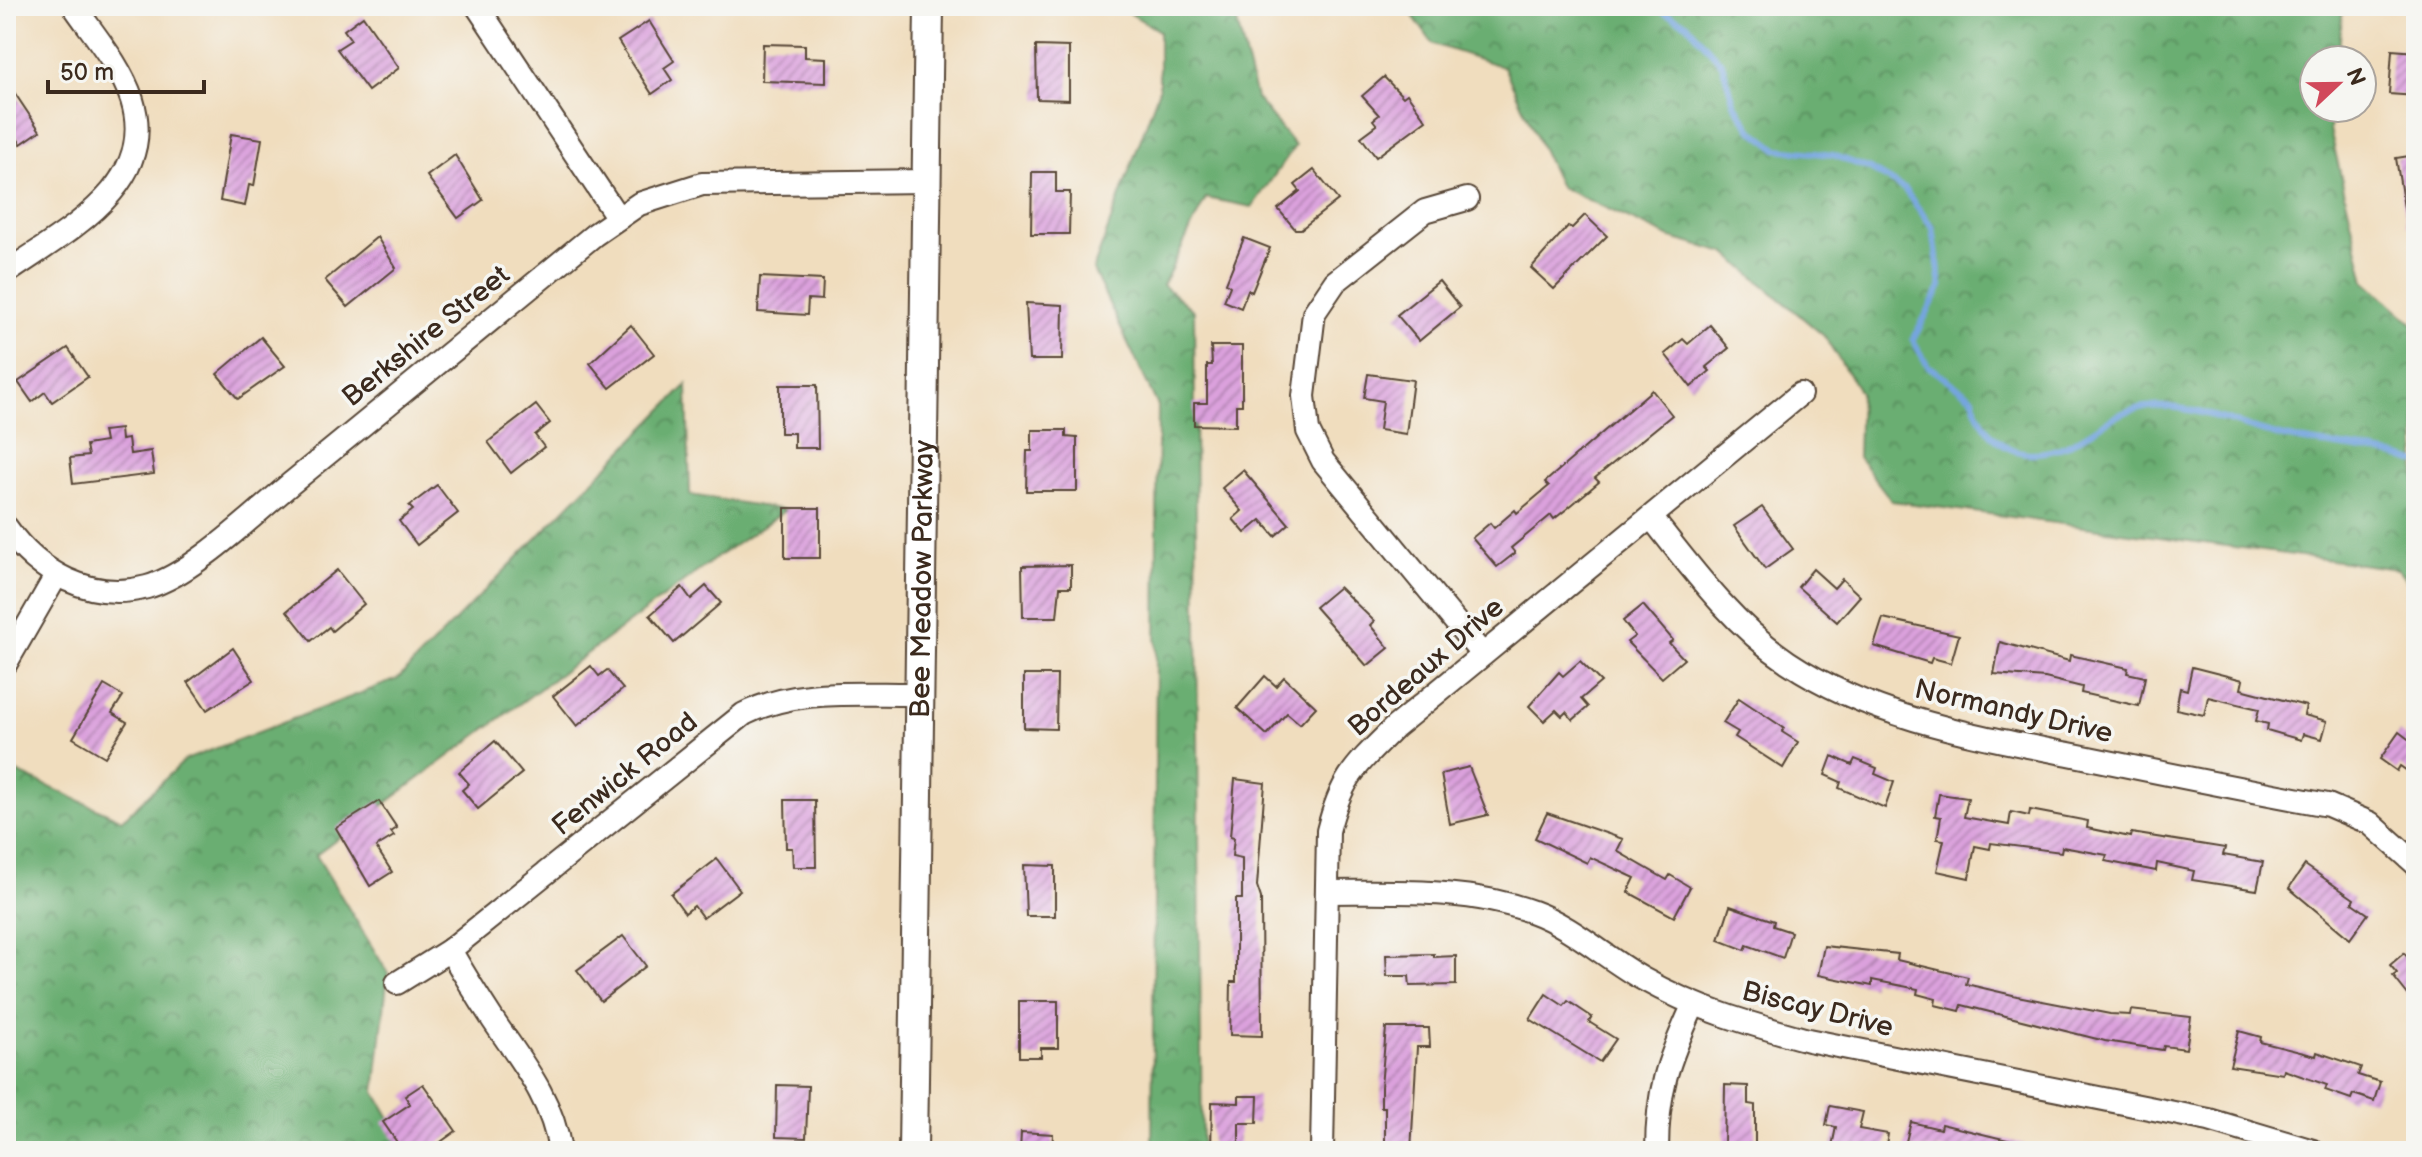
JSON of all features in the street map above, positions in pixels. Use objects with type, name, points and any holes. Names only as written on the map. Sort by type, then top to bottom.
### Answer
[{"type":"street","points":[[6,273],[114,192],[130,168],[137,141],[132,99],[119,73],[74,6]]},
{"type":"street","points":[[477,6],[618,218]]},
{"type":"street","name":"Bee Meadow Parkway","points":[[913,1151],[929,6]]},
{"type":"street","name":"Berkshire Street","points":[[6,527],[37,563],[56,576],[85,587],[127,591],[148,586],[180,571],[618,218],[662,195],[714,183],[926,181]]},
{"type":"street","points":[[1467,199],[1425,211],[1335,282],[1314,313],[1304,396],[1308,431],[1323,461],[1482,654]]},
{"type":"street","name":"Bordeaux Drive","points":[[1322,1151],[1328,831],[1338,794],[1353,769],[1395,727],[1482,654],[1800,394]]},
{"type":"street","name":"Normandy Drive","points":[[1651,517],[1707,588],[1742,626],[1787,661],[1850,697],[1902,717],[1961,732],[2328,805],[2370,823],[2416,864]]},
{"type":"street","points":[[6,663],[56,576]]},
{"type":"street","name":"Fenwick Road","points":[[397,983],[450,950],[744,714],[765,703],[793,697],[920,694]]},
{"type":"street","name":"Biscay Drive","points":[[1328,892],[1436,892],[1490,899],[1537,913],[1693,1006],[1808,1040],[2209,1120],[2313,1151]]},
{"type":"street","points":[[450,950],[492,1019],[538,1083],[552,1113],[560,1151]]},
{"type":"street","points":[[1657,1151],[1657,1107],[1667,1064],[1693,1006]]},
{"type":"green space","points":[[1118,6],[1233,6],[1256,98],[1295,146],[1252,207],[1206,198],[1163,285],[1194,311],[1202,1151],[1152,1151],[1158,406],[1093,270],[1159,89],[1159,31]]},
{"type":"green space","points":[[1406,6],[2343,6],[2339,44],[2298,44],[2298,124],[2331,124],[2365,281],[2416,326],[2416,592],[2397,569],[1892,501],[1858,457],[1860,392],[1824,336],[1726,253],[1671,238],[1560,187],[1504,67],[1433,44]]},
{"type":"green space","points":[[687,385],[690,495],[786,510],[716,558],[316,855],[388,973],[375,1092],[409,1151],[6,1151],[6,767],[122,820],[185,760],[398,679]]},
{"type":"building","points":[[363,16],[399,68],[368,91],[337,49],[351,40],[344,30]]},
{"type":"building","points":[[649,21],[674,61],[664,68],[672,80],[652,94],[618,41]]},
{"type":"building","points":[[763,44],[805,45],[805,57],[826,58],[826,83],[762,81]]},
{"type":"building","points":[[1036,46],[1069,47],[1069,100],[1037,99]]},
{"type":"building","points":[[2392,50],[2416,52],[2416,96],[2389,94]]},
{"type":"building","points":[[1384,77],[1403,97],[1407,94],[1426,120],[1376,157],[1361,137],[1377,125],[1373,120],[1379,115],[1362,96]]},
{"type":"building","points":[[6,80],[40,131],[21,144],[12,131],[6,135]]},
{"type":"building","points":[[231,134],[262,139],[254,186],[249,185],[245,206],[220,201]]},
{"type":"building","points":[[455,155],[483,200],[458,218],[427,176]]},
{"type":"building","points":[[2416,155],[2416,225],[2407,226],[2396,158]]},
{"type":"building","points":[[1314,170],[1338,200],[1301,229],[1295,229],[1278,209],[1300,191],[1295,185]]},
{"type":"building","points":[[1032,172],[1056,172],[1056,192],[1070,192],[1069,234],[1031,234]]},
{"type":"building","points":[[1585,215],[1607,236],[1554,289],[1531,268],[1568,226],[1572,228]]},
{"type":"building","points":[[377,237],[396,268],[348,307],[325,280]]},
{"type":"building","points":[[1244,238],[1270,248],[1252,292],[1248,290],[1241,308],[1224,301],[1230,286],[1226,283]]},
{"type":"building","points":[[760,277],[823,280],[822,300],[808,299],[807,315],[758,312]]},
{"type":"building","points":[[1439,281],[1460,307],[1419,341],[1397,315]]},
{"type":"building","points":[[1026,303],[1063,305],[1062,360],[1029,360]]},
{"type":"building","points":[[631,325],[654,354],[610,388],[590,363]]},
{"type":"building","points":[[1710,325],[1729,348],[1706,367],[1710,371],[1691,387],[1665,354],[1683,339],[1688,344]]},
{"type":"building","points":[[261,337],[285,366],[238,399],[217,374]]},
{"type":"building","points":[[1211,346],[1242,346],[1242,405],[1236,405],[1236,426],[1194,425],[1194,403],[1207,403],[1207,365],[1212,365]]},
{"type":"building","points":[[68,348],[88,377],[52,402],[45,392],[32,402],[18,382]]},
{"type":"building","points":[[1368,374],[1413,380],[1406,434],[1379,430],[1383,401],[1364,398]]},
{"type":"building","points":[[780,385],[817,385],[818,448],[794,448],[794,433],[780,433]]},
{"type":"building","points":[[1652,390],[1672,415],[1595,478],[1599,482],[1568,508],[1554,519],[1551,515],[1511,548],[1515,553],[1497,567],[1472,538],[1490,523],[1494,528],[1515,510],[1517,513],[1549,486],[1545,482]]},
{"type":"building","points":[[536,405],[550,423],[535,435],[544,447],[511,473],[488,442]]},
{"type":"building","points":[[120,429],[121,440],[128,439],[130,454],[151,451],[154,474],[73,484],[70,458],[88,456],[86,445],[105,442],[103,431]]},
{"type":"building","points":[[1032,430],[1066,430],[1066,437],[1077,438],[1077,491],[1026,491],[1027,451],[1032,451]]},
{"type":"building","points":[[1243,470],[1289,524],[1275,536],[1261,520],[1245,533],[1233,519],[1242,511],[1222,488]]},
{"type":"building","points":[[437,485],[458,513],[417,545],[399,521],[413,510],[409,506]]},
{"type":"building","points":[[1762,507],[1793,549],[1765,569],[1734,526]]},
{"type":"building","points":[[785,508],[820,508],[820,558],[785,558]]},
{"type":"building","points":[[1071,565],[1071,587],[1060,587],[1057,617],[1023,617],[1022,566]]},
{"type":"building","points":[[1813,569],[1834,588],[1842,579],[1860,596],[1837,622],[1798,587]]},
{"type":"building","points":[[337,570],[364,604],[332,631],[329,627],[311,641],[287,611]]},
{"type":"building","points":[[706,586],[721,603],[674,643],[650,615],[682,587],[691,599]]},
{"type":"building","points":[[1339,587],[1374,621],[1370,625],[1389,648],[1367,666],[1315,607]]},
{"type":"building","points":[[1643,605],[1673,640],[1669,643],[1684,659],[1662,678],[1627,642],[1635,636],[1623,621]]},
{"type":"building","points":[[1883,618],[1959,635],[1951,663],[1932,658],[1930,663],[1874,646]]},
{"type":"building","points":[[2000,642],[2069,661],[2070,655],[2128,668],[2127,673],[2145,677],[2139,706],[2081,693],[2082,687],[2045,678],[1994,674]]},
{"type":"building","points":[[233,648],[254,680],[207,710],[188,682]]},
{"type":"building","points":[[1580,661],[1601,682],[1581,699],[1588,707],[1573,720],[1566,712],[1562,716],[1556,710],[1544,721],[1529,706],[1559,672],[1563,676]]},
{"type":"building","points":[[591,666],[599,676],[607,670],[623,689],[577,726],[553,696]]},
{"type":"building","points":[[2192,667],[2243,680],[2241,689],[2306,706],[2304,715],[2327,721],[2322,739],[2303,734],[2301,740],[2267,730],[2268,724],[2256,721],[2259,709],[2208,697],[2204,715],[2176,709],[2180,688],[2187,690]]},
{"type":"building","points":[[1024,675],[1057,675],[1056,729],[1024,728]]},
{"type":"building","points":[[1265,676],[1276,686],[1284,677],[1316,707],[1300,724],[1287,713],[1267,735],[1237,708]]},
{"type":"building","points":[[104,685],[123,696],[112,713],[127,722],[105,757],[73,738]]},
{"type":"building","points":[[1739,698],[1784,728],[1782,732],[1798,742],[1783,768],[1735,737],[1738,732],[1723,723]]},
{"type":"building","points":[[2399,732],[2416,745],[2416,777],[2400,766],[2397,771],[2380,759]]},
{"type":"building","points":[[495,741],[522,773],[478,809],[462,790],[469,784],[459,772]]},
{"type":"building","points":[[1832,756],[1852,765],[1855,759],[1877,768],[1875,774],[1894,782],[1885,808],[1839,788],[1841,782],[1825,775]]},
{"type":"building","points":[[1469,767],[1488,815],[1450,824],[1441,774]]},
{"type":"building","points":[[1235,779],[1265,783],[1257,886],[1261,898],[1262,1036],[1230,1035],[1231,982],[1236,982],[1236,899],[1242,899],[1242,858],[1232,856],[1234,838],[1230,837]]},
{"type":"building","points":[[1939,794],[1968,798],[1964,817],[2009,825],[2011,812],[2029,816],[2030,810],[2088,821],[2087,828],[2130,837],[2131,833],[2225,848],[2223,855],[2263,862],[2257,890],[2192,880],[2194,871],[2157,863],[2156,871],[2105,861],[2107,855],[2062,847],[2061,852],[1991,843],[1990,849],[1975,846],[1969,878],[1937,871],[1944,840],[1937,839],[1941,817],[1935,816]]},
{"type":"building","points":[[785,800],[815,800],[816,867],[793,867],[792,848],[786,848]]},
{"type":"building","points":[[379,801],[397,828],[391,832],[394,836],[376,847],[392,872],[370,886],[336,828]]},
{"type":"building","points":[[1547,813],[1623,839],[1617,851],[1667,880],[1670,875],[1690,887],[1674,917],[1628,892],[1635,878],[1590,857],[1587,863],[1535,838]]},
{"type":"building","points":[[717,859],[740,890],[703,918],[694,906],[685,913],[671,894]]},
{"type":"building","points":[[1024,865],[1055,866],[1055,916],[1026,916]]},
{"type":"building","points":[[2305,865],[2354,899],[2352,903],[2368,914],[2350,939],[2289,888]]},
{"type":"building","points":[[1730,906],[1774,921],[1773,926],[1791,932],[1783,958],[1747,945],[1745,950],[1719,940]]},
{"type":"building","points":[[623,936],[646,966],[601,1001],[577,970]]},
{"type":"building","points":[[1824,946],[1898,954],[1897,960],[1968,977],[1966,984],[2110,1014],[2130,1015],[2131,1010],[2191,1017],[2186,1049],[2164,1046],[2163,1050],[2105,1041],[1962,1005],[1960,1011],[1935,1005],[1936,999],[1917,994],[1918,989],[1872,980],[1872,986],[1818,975]]},
{"type":"building","points":[[2404,953],[2416,967],[2416,1005],[2393,976],[2397,973],[2390,965]]},
{"type":"building","points":[[1434,954],[1434,957],[1456,956],[1456,985],[1410,986],[1409,976],[1387,976],[1386,955]]},
{"type":"building","points":[[1546,994],[1564,1006],[1568,1001],[1592,1017],[1589,1022],[1616,1039],[1600,1062],[1530,1019]]},
{"type":"building","points":[[1019,1001],[1058,1001],[1058,1048],[1041,1048],[1041,1057],[1019,1057]]},
{"type":"building","points":[[1386,1028],[1429,1028],[1430,1047],[1417,1047],[1411,1151],[1385,1151],[1385,1107],[1381,1107],[1381,1087]]},
{"type":"building","points":[[2239,1031],[2261,1037],[2260,1042],[2316,1056],[2317,1052],[2361,1067],[2358,1075],[2380,1082],[2374,1101],[2353,1094],[2351,1099],[2325,1090],[2327,1085],[2284,1070],[2283,1074],[2230,1066]]},
{"type":"building","points":[[423,1084],[456,1131],[428,1151],[403,1151],[383,1122],[410,1104],[405,1096]]},
{"type":"building","points":[[777,1085],[808,1086],[806,1138],[776,1137]]},
{"type":"building","points":[[1725,1085],[1748,1086],[1748,1104],[1755,1105],[1755,1151],[1724,1151]]},
{"type":"building","points":[[1239,1096],[1258,1096],[1257,1123],[1239,1123],[1239,1151],[1211,1151],[1212,1102],[1239,1103]]},
{"type":"building","points":[[1830,1106],[1863,1112],[1859,1129],[1888,1134],[1885,1151],[1831,1151],[1836,1127],[1826,1125]]},
{"type":"building","points":[[1911,1122],[1940,1129],[1941,1124],[2024,1144],[2023,1151],[1904,1149]]},
{"type":"building","points":[[1021,1132],[1053,1134],[1052,1151],[1020,1151]]},
{"type":"waterway","points":[[1652,6],[1687,24],[1722,64],[1734,103],[1752,130],[1777,149],[1833,155],[1870,169],[1904,189],[1933,228],[1941,286],[1913,340],[1928,366],[1973,398],[1985,427],[1999,442],[2018,451],[2045,452],[2074,442],[2122,413],[2135,409],[2172,407],[2284,437],[2416,462]]}]
